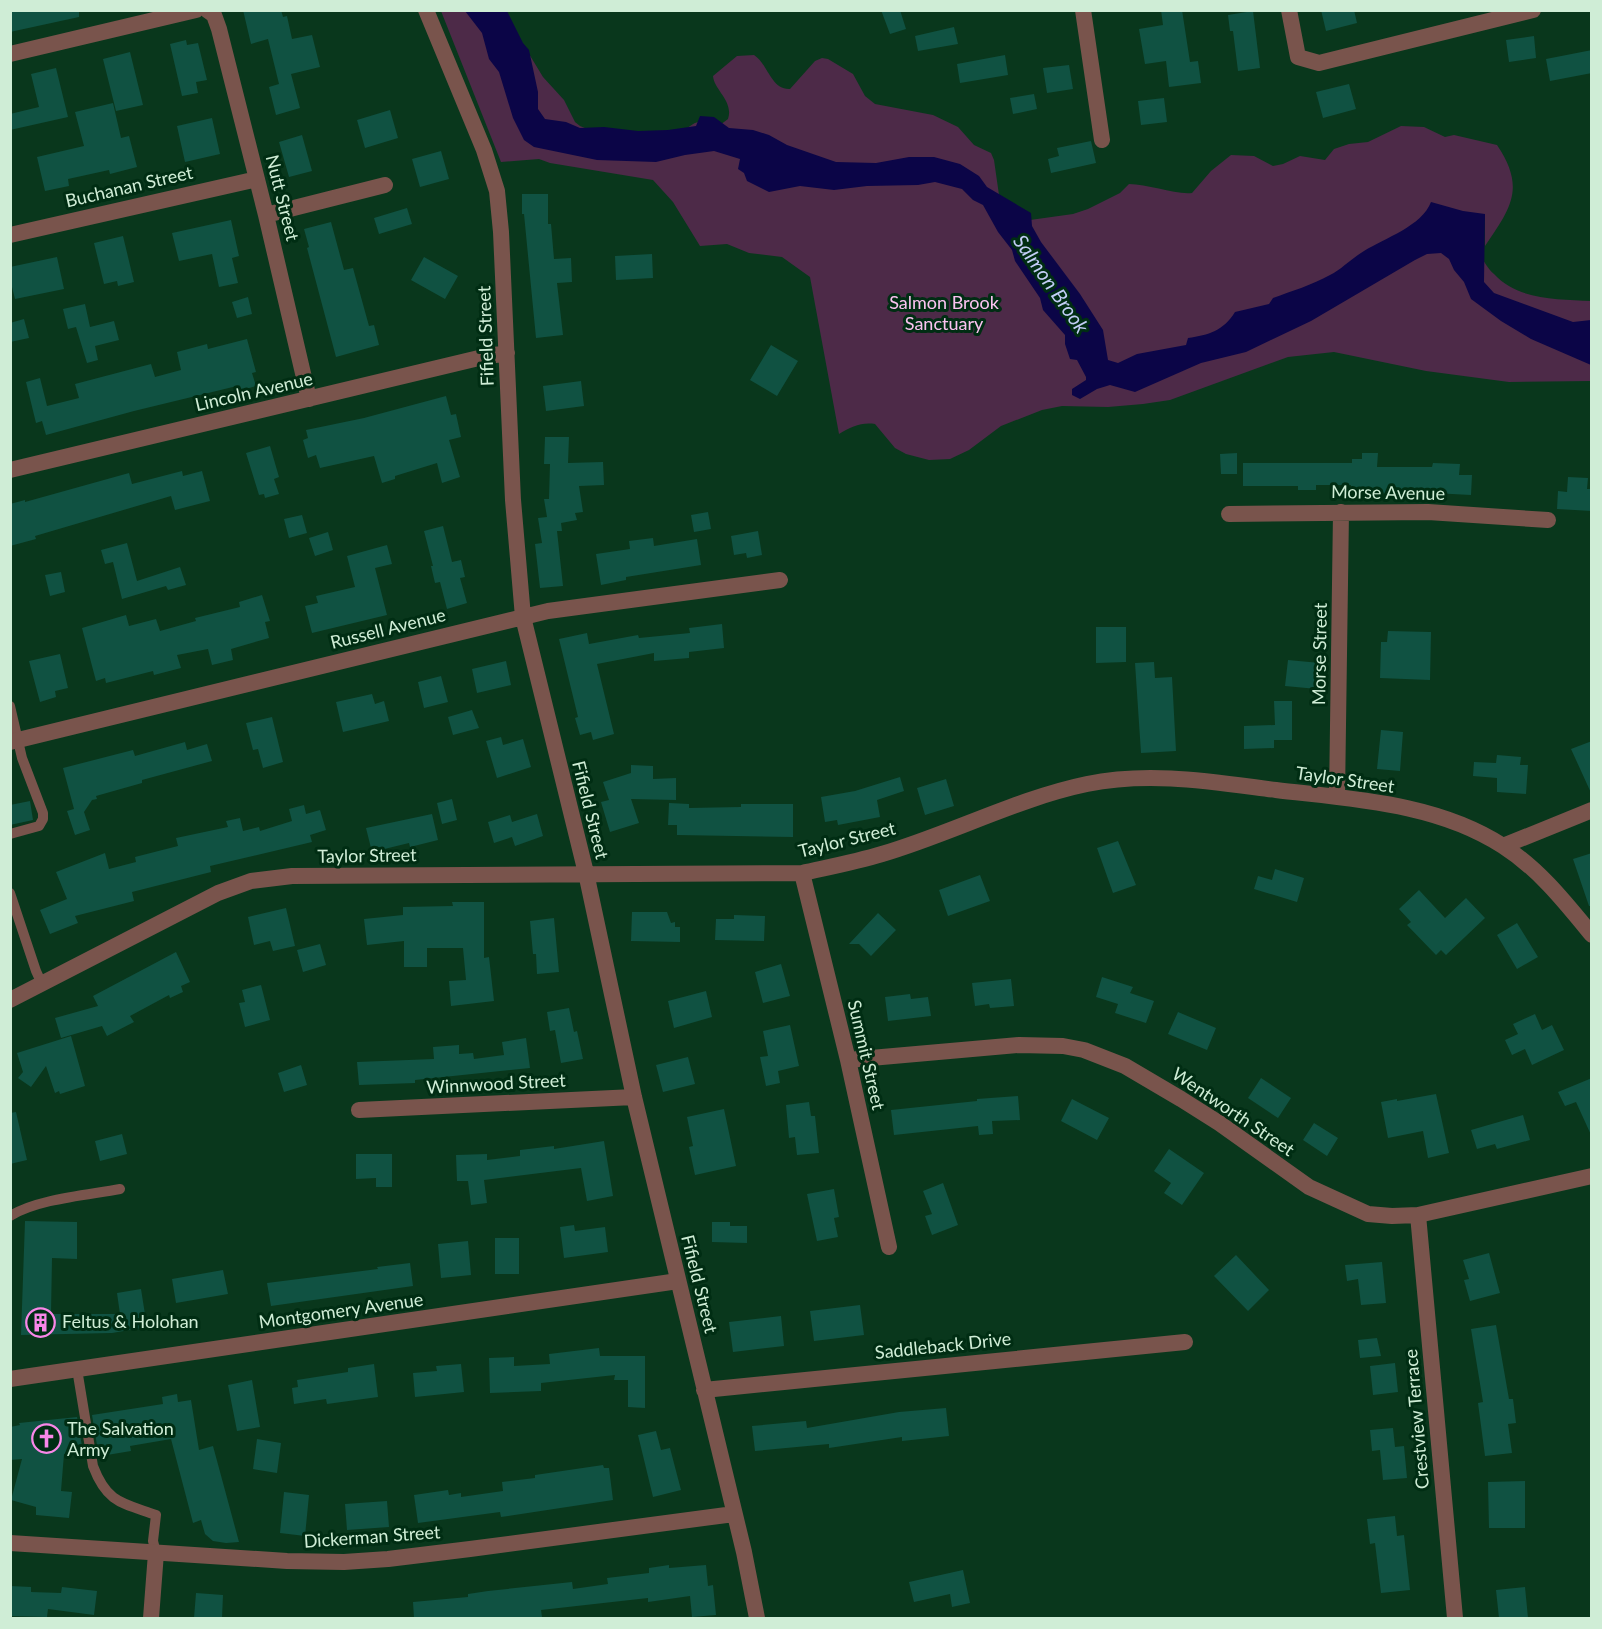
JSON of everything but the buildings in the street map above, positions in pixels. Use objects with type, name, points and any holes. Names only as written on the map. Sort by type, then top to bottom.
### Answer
[{"type":"street","points":[[10,54],[196,10]]},
{"type":"street","name":"Fifield Street","points":[[426,10],[484,150],[497,191],[501,232],[513,500],[523,617],[586,873],[634,1097],[744,1552],[757,1618]]},
{"type":"street","points":[[1083,10],[1102,140]]},
{"type":"street","points":[[1289,10],[1298,57],[1319,63],[1533,10]]},
{"type":"street","name":"Nutt Street","points":[[207,11],[214,15],[219,29],[309,399]]},
{"type":"street","name":"Buchanan Street","points":[[10,235],[257,178]]},
{"type":"street","points":[[266,215],[385,185]]},
{"type":"street","name":"Lincoln Avenue","points":[[10,470],[507,353]]},
{"type":"street","name":"Morse Street","points":[[1337,797],[1341,512]]},
{"type":"street","name":"Morse Avenue","points":[[1229,514],[1428,512],[1548,520]]},
{"type":"street","name":"Russell Avenue","points":[[14,741],[562,608],[780,580]]},
{"type":"street","name":"Taylor Street","points":[[10,1000],[218,893],[251,880],[292,876],[802,873],[881,855],[1055,793],[1086,784],[1114,780],[1172,778],[1337,797],[1435,815],[1480,833],[1503,846],[1551,885],[1592,935]]},
{"type":"street","points":[[1503,846],[1592,810]]},
{"type":"street","name":"Summit Street","points":[[802,873],[848,1060],[889,1247]]},
{"type":"street","name":"Wentworth Street","points":[[848,1060],[1019,1045],[1063,1046],[1084,1050],[1125,1066],[1219,1123],[1309,1187],[1368,1214],[1418,1215],[1592,1176]]},
{"type":"street","name":"Winnwood Street","points":[[359,1110],[634,1097]]},
{"type":"street","name":"Crestview Terrace","points":[[1418,1215],[1455,1618]]},
{"type":"street","name":"Montgomery Avenue","points":[[10,1379],[678,1281]]},
{"type":"street","name":"Saddleback Drive","points":[[704,1390],[1185,1342]]},
{"type":"street","name":"Dickerman Street","points":[[10,1543],[287,1561],[377,1560],[470,1550],[734,1514]]},
{"type":"street","points":[[151,1618],[156,1553]]},
{"type":"lane","points":[[10,706],[14,741],[43,813],[39,826],[10,834]]},
{"type":"lane","points":[[10,893],[42,984]]},
{"type":"lane","points":[[10,1216],[38,1205],[120,1189]]},
{"type":"lane","points":[[77,1370],[93,1467],[99,1481],[106,1492],[117,1501],[156,1515],[153,1541],[156,1553]]},
{"type":"green space","name":"Salmon Brook Sanctuary","points":[[441,11],[503,11],[543,77],[564,100],[575,122],[597,133],[685,130],[701,122],[720,125],[728,119],[729,113],[726,101],[713,76],[737,56],[754,55],[778,85],[790,89],[815,61],[822,58],[828,59],[853,74],[865,96],[875,104],[933,115],[958,127],[974,145],[991,153],[999,195],[1030,220],[1073,214],[1088,209],[1120,193],[1129,184],[1192,193],[1211,171],[1231,155],[1254,156],[1273,166],[1300,156],[1325,160],[1334,149],[1349,144],[1368,142],[1401,126],[1424,127],[1445,137],[1454,135],[1497,145],[1511,174],[1512,197],[1502,220],[1485,246],[1485,214],[1477,251],[1492,272],[1515,289],[1552,299],[1591,301],[1591,381],[1509,382],[1426,371],[1334,352],[1288,357],[1170,400],[1108,407],[1062,406],[1042,410],[1001,426],[969,450],[950,459],[929,460],[906,454],[895,448],[875,424],[856,426],[839,434],[810,277],[782,257],[749,253],[727,244],[700,246],[673,202],[653,180],[550,163],[539,159],[501,162]]},
{"type":"water","name":"Salmon Brook","points":[[465,11],[507,11],[529,50],[538,92],[538,109],[545,119],[566,122],[580,128],[604,127],[638,131],[696,126],[700,116],[714,117],[729,128],[753,130],[769,135],[787,145],[836,162],[876,163],[909,157],[934,157],[960,164],[979,176],[987,187],[1031,213],[1032,226],[1041,242],[1080,294],[1103,330],[1108,360],[1118,363],[1137,354],[1186,345],[1188,338],[1209,333],[1226,324],[1235,312],[1269,304],[1273,298],[1323,279],[1364,251],[1411,225],[1420,218],[1431,202],[1463,211],[1485,214],[1484,282],[1494,293],[1573,322],[1591,320],[1591,365],[1531,339],[1471,299],[1464,282],[1454,270],[1449,259],[1441,253],[1427,254],[1415,260],[1311,321],[1246,352],[1201,363],[1135,392],[1110,385],[1097,389],[1080,399],[1072,395],[1072,389],[1086,380],[1086,377],[1077,360],[1070,359],[1065,344],[1065,335],[1043,310],[1040,298],[1015,261],[1012,250],[998,232],[983,205],[973,200],[962,189],[935,182],[834,190],[800,186],[769,192],[747,181],[744,173],[738,169],[740,159],[714,151],[656,162],[597,160],[534,147],[524,140],[513,118],[499,72],[489,59],[482,33]]},
{"type":"place","name":"Feltus & Holohan","points":[[41,1322]]},
{"type":"place","name":"The Salvation Army","points":[[46,1439]]}]
